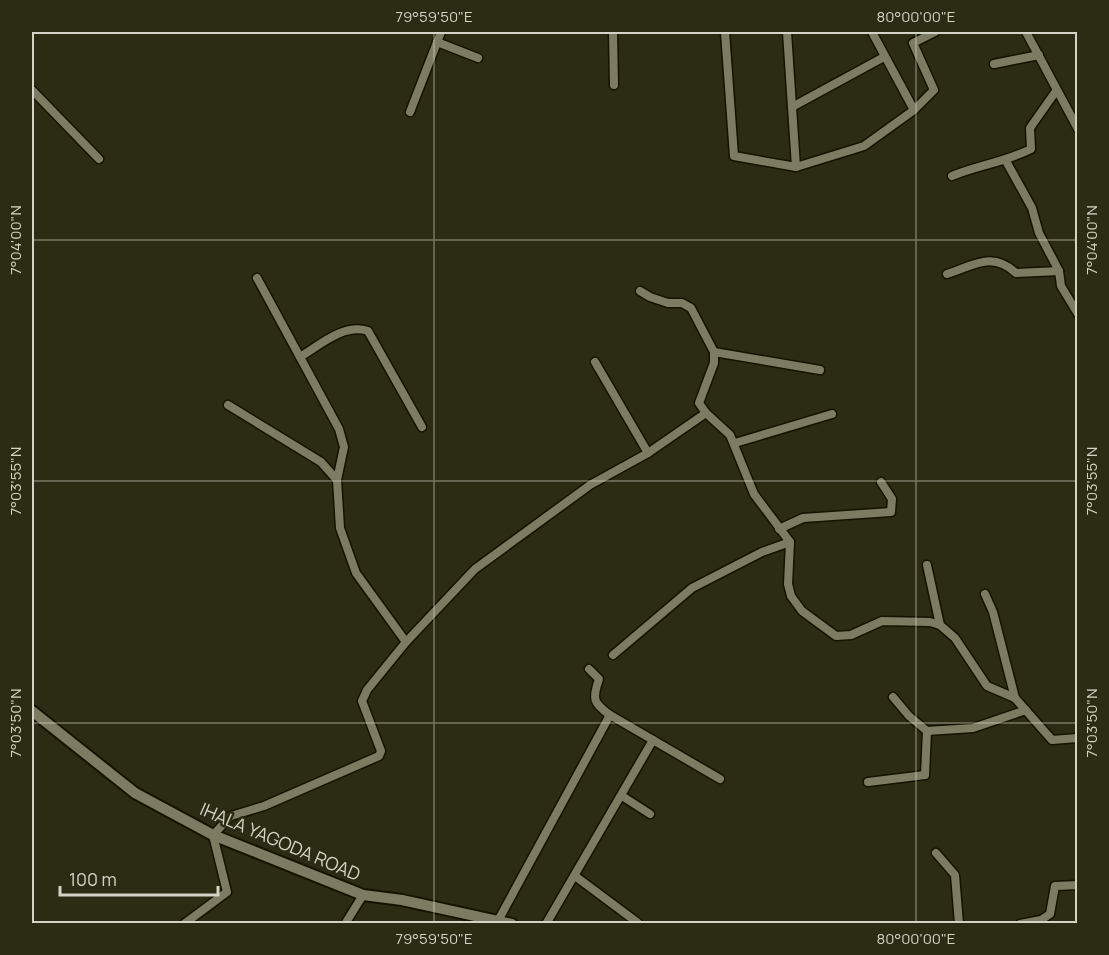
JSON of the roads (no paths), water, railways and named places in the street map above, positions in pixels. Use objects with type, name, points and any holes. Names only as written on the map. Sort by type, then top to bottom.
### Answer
[{"type":"street","points":[[410,112],[441,32]]},
{"type":"street","points":[[613,32],[614,85]]},
{"type":"street","points":[[725,32],[734,156],[796,167],[864,146],[914,110],[934,90],[913,43],[935,32]]},
{"type":"street","points":[[787,32],[796,167]]},
{"type":"street","points":[[872,32],[914,110]]},
{"type":"street","points":[[1026,32],[1077,129]]},
{"type":"street","points":[[437,42],[478,58]]},
{"type":"street","points":[[993,63],[1039,55]]},
{"type":"street","points":[[792,107],[884,57]]},
{"type":"street","points":[[32,90],[99,159]]},
{"type":"street","points":[[952,176],[974,167],[1006,161],[1031,149],[1030,128],[1056,91]]},
{"type":"street","points":[[1006,161],[1032,208],[1039,232],[1059,271],[1061,286],[1077,314]]},
{"type":"street","points":[[947,274],[993,259],[1004,262],[1016,273],[1059,271]]},
{"type":"street","points":[[257,278],[339,429],[344,447],[337,480],[340,528],[356,573],[406,642]]},
{"type":"street","points":[[640,291],[650,297],[668,303],[681,303],[691,308],[714,352],[714,363],[699,403],[706,413],[730,435],[754,494],[790,542],[788,584],[791,596],[802,611],[828,633],[836,636],[851,635],[882,621],[930,622],[940,625],[955,638],[987,686],[1015,698],[1052,740],[1077,738]]},
{"type":"street","points":[[300,357],[345,330],[356,327],[368,331],[422,427]]},
{"type":"street","points":[[714,352],[820,370]]},
{"type":"street","points":[[596,362],[648,453]]},
{"type":"street","points":[[228,405],[321,462],[337,480]]},
{"type":"street","points":[[184,924],[226,891],[213,835],[231,816],[264,806],[379,756],[381,751],[362,701],[367,690],[406,642],[475,569],[590,485],[648,453],[706,413]]},
{"type":"street","points":[[735,443],[832,414]]},
{"type":"street","points":[[779,529],[803,518],[891,512],[892,499],[881,482]]},
{"type":"street","points":[[614,655],[692,588],[762,552],[790,542]]},
{"type":"street","points":[[927,565],[940,625]]},
{"type":"street","points":[[985,594],[993,612],[1015,698]]},
{"type":"street","points":[[589,669],[599,679],[592,696],[595,704],[720,779]]},
{"type":"street","points":[[893,697],[909,716],[927,731],[972,728],[1026,710]]},
{"type":"street","name":"IHALA YAGODA ROAD","points":[[32,711],[135,793],[213,835],[363,895],[512,924]]},
{"type":"street","points":[[499,920],[610,714]]},
{"type":"street","points":[[868,782],[926,775],[927,731]]},
{"type":"street","points":[[546,924],[653,740]]},
{"type":"street","points":[[622,796],[650,814]]},
{"type":"street","points":[[936,853],[955,875],[959,924]]},
{"type":"street","points":[[575,876],[638,923]]},
{"type":"street","points":[[1020,924],[1041,920],[1050,914],[1055,886],[1077,885]]},
{"type":"street","points":[[345,924],[363,895]]}]
